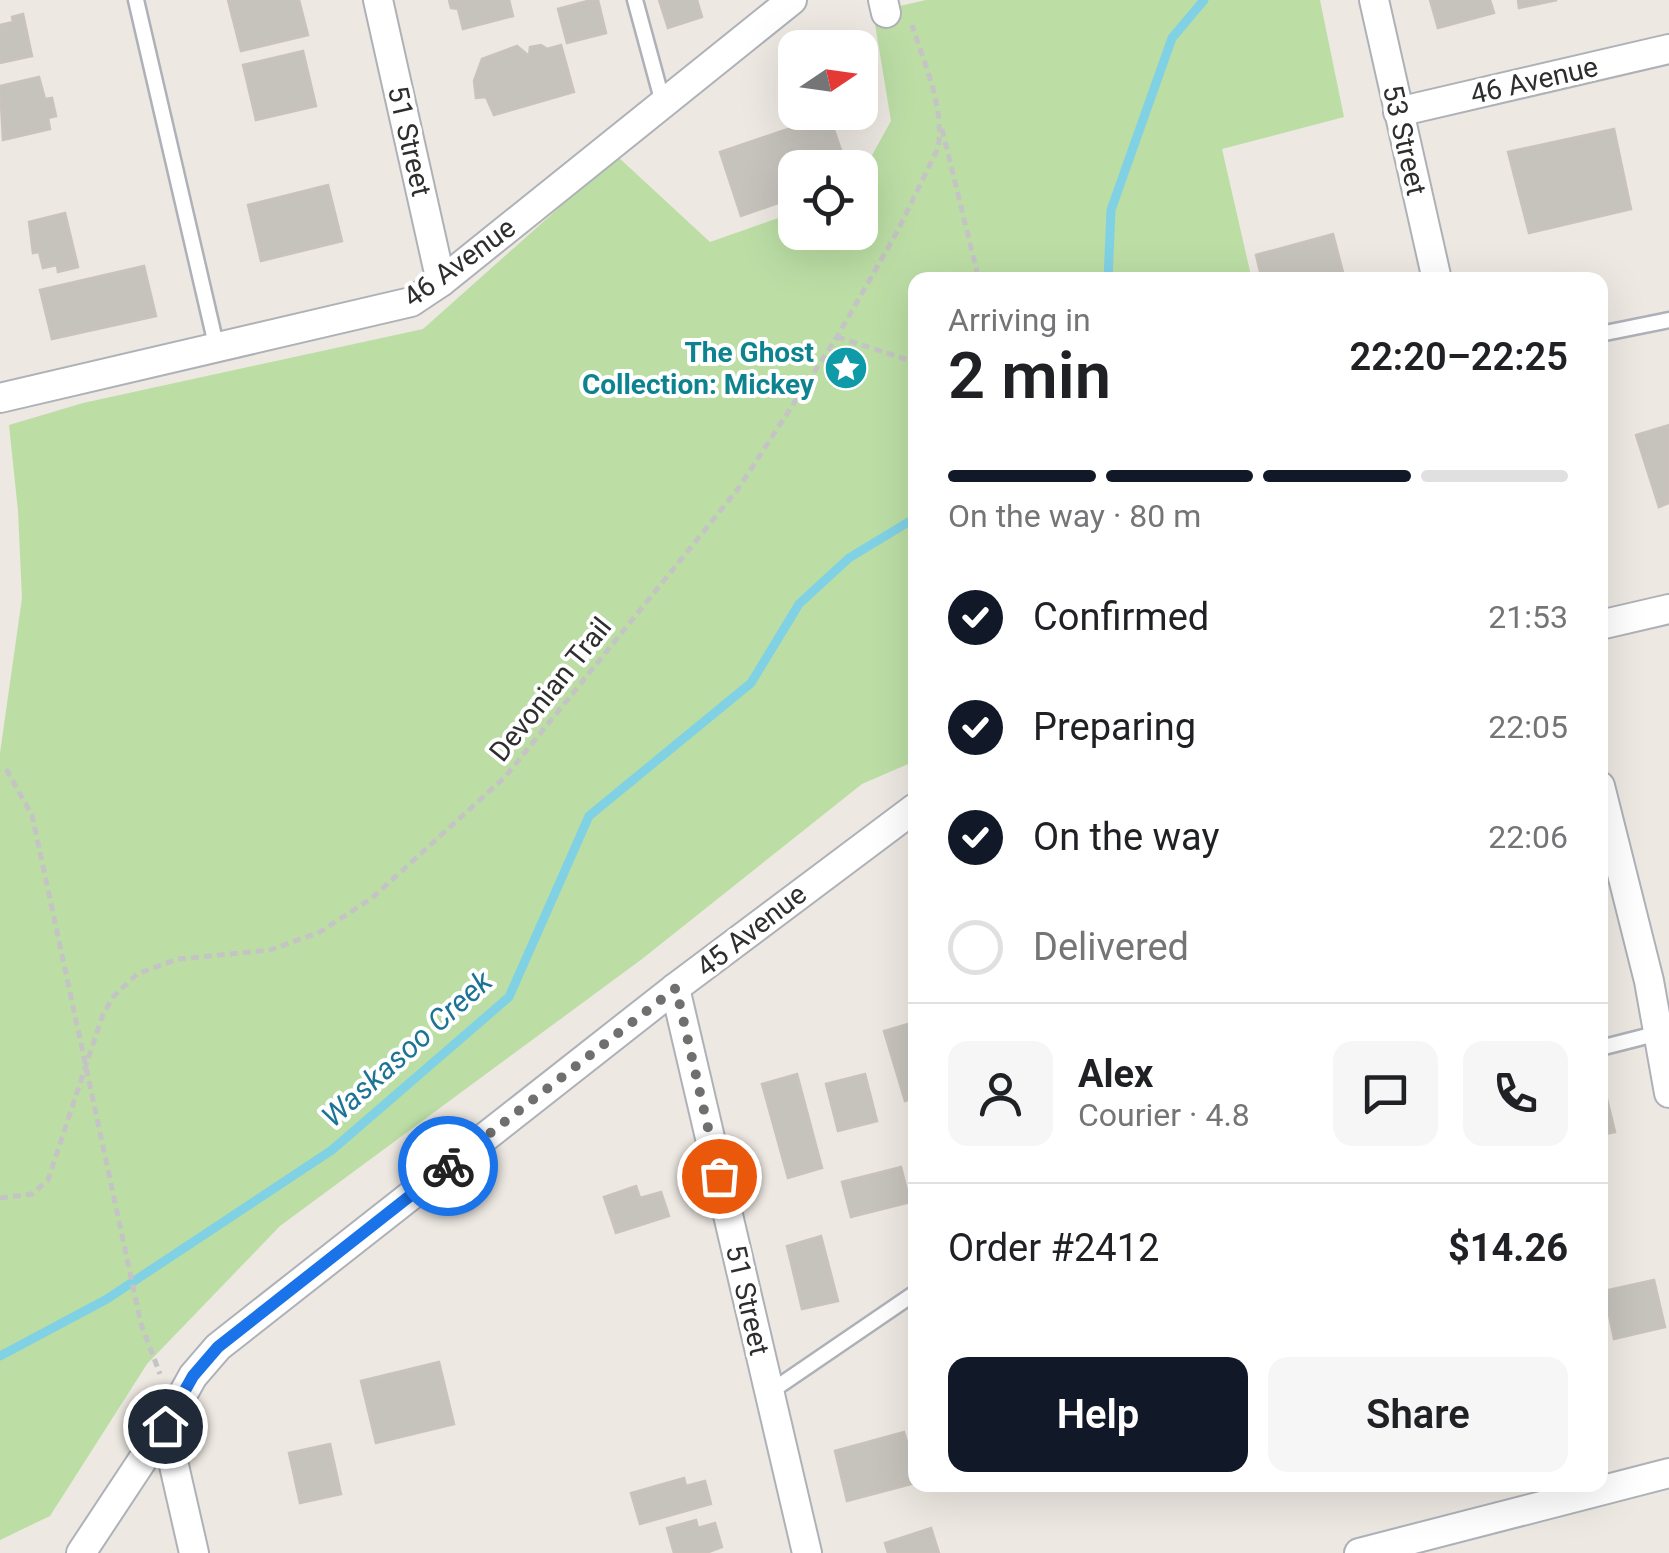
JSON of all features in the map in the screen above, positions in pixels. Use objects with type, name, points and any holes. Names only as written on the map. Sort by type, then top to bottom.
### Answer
[{"type":"street","name":"51 Street","points":[[378,0],[441,282]]},
{"type":"street","name":"46 Avenue","points":[[0,398],[411,302],[792,0]]},
{"type":"street","name":"53 Street","points":[[1374,0],[1435,272]]},
{"type":"street","name":"46 Avenue","points":[[1398,112],[1669,49]]},
{"type":"street","points":[[1608,623],[1669,610]]},
{"type":"street","name":"45 Avenue","points":[[81,1553],[165,1426],[193,1376],[218,1347],[676,988],[908,813]]},
{"type":"street","points":[[1608,816],[1629,893],[1669,1093]]},
{"type":"street","name":"51 Street","points":[[676,988],[807,1553]]},
{"type":"street","points":[[165,1426],[194,1553]]},
{"type":"street","points":[[1608,1489],[1669,1473]]},
{"type":"street","points":[[1359,1553],[1595,1492]]},
{"type":"lane","points":[[136,0],[217,349]]},
{"type":"lane","points":[[634,0],[664,104]]},
{"type":"lane","points":[[1608,332],[1669,320]]},
{"type":"lane","points":[[1608,1046],[1659,1034]]},
{"type":"lane","points":[[770,1392],[908,1298]]},
{"type":"path","name":"Devonian Trail","points":[[0,1198],[32,1194],[48,1180],[103,1014],[136,974],[178,958],[270,950],[320,932],[372,898],[506,777],[738,489],[837,337],[929,170],[940,134],[938,112],[893,8]]},
{"type":"path","points":[[938,112],[977,272]]},
{"type":"path","points":[[837,337],[908,360]]},
{"type":"path","points":[[6,769],[32,815],[142,1324],[165,1383]]},
{"type":"green space","points":[[926,0],[1320,0],[1344,117],[1222,149],[1250,272],[908,272],[908,764],[862,784],[642,959],[280,1226],[147,1364],[50,1516],[0,1540],[0,753],[22,598],[9,425],[83,403],[423,329],[617,156],[710,242],[778,218],[778,250],[878,250],[878,150],[875,150],[891,121],[873,12]]},
{"type":"building","points":[[228,0],[299,0],[308,35],[241,51]]},
{"type":"building","points":[[449,0],[509,0],[513,16],[463,29],[458,9],[451,8]]},
{"type":"building","points":[[598,0],[606,33],[567,43],[558,9]]},
{"type":"building","points":[[659,0],[697,0],[702,17],[668,28]]},
{"type":"building","points":[[1430,0],[1490,0],[1494,13],[1438,28]]},
{"type":"building","points":[[1518,0],[1557,0],[1519,8]]},
{"type":"building","points":[[23,14],[32,56],[0,63],[0,25]]},
{"type":"building","points":[[541,45],[547,49],[561,45],[574,92],[494,115],[486,97],[476,98],[474,81],[482,59],[517,46],[529,56],[530,47]]},
{"type":"building","points":[[303,51],[316,106],[256,120],[243,65]]},
{"type":"building","points":[[39,77],[45,99],[52,98],[56,116],[48,118],[50,129],[3,140],[0,86]]},
{"type":"building","points":[[1614,129],[1631,209],[1529,233],[1508,152]]},
{"type":"building","points":[[785,130],[834,130],[841,150],[778,150],[778,203],[741,216],[720,152]]},
{"type":"building","points":[[328,185],[342,241],[261,261],[248,205]]},
{"type":"building","points":[[65,213],[78,267],[58,272],[57,265],[43,268],[39,252],[33,253],[29,222]]},
{"type":"building","points":[[1333,234],[1343,272],[1260,272],[1256,255]]},
{"type":"building","points":[[144,266],[156,316],[52,339],[40,290]]},
{"type":"building","points":[[1669,425],[1669,503],[1659,507],[1636,435]]},
{"type":"building","points":[[908,1024],[908,1100],[905,1101],[884,1031]]},
{"type":"building","points":[[797,1074],[822,1168],[788,1178],[762,1084]]},
{"type":"building","points":[[865,1074],[877,1121],[838,1131],[826,1084]]},
{"type":"building","points":[[1608,1103],[1615,1132],[1608,1133]]},
{"type":"building","points":[[901,1167],[908,1203],[851,1217],[842,1182]]},
{"type":"building","points":[[636,1186],[640,1198],[661,1192],[669,1216],[616,1233],[604,1197]]},
{"type":"building","points":[[821,1236],[838,1301],[802,1309],[787,1246]]},
{"type":"building","points":[[1654,1280],[1665,1327],[1614,1339],[1608,1290]]},
{"type":"building","points":[[439,1362],[454,1424],[376,1443],[361,1381]]},
{"type":"building","points":[[904,1432],[908,1445],[908,1485],[847,1501],[835,1451]]},
{"type":"building","points":[[330,1444],[341,1494],[300,1503],[289,1453]]},
{"type":"building","points":[[684,1478],[686,1486],[705,1481],[711,1504],[640,1524],[631,1493]]},
{"type":"building","points":[[696,1520],[698,1528],[715,1523],[722,1547],[706,1553],[674,1553],[667,1528]]},
{"type":"building","points":[[931,1528],[939,1553],[888,1553],[885,1543]]},
{"type":"waterway","name":"Waskasoo Creek","points":[[1108,272],[1111,210],[1172,38],[1204,0]]},
{"type":"waterway","name":"Waskasoo Creek","points":[[0,1356],[107,1299],[332,1150],[509,997],[589,816],[751,683],[799,604],[849,558],[908,522]]},
{"type":"way so far","points":[[448,1166],[676,988],[719,1176]]},
{"type":"place","name":"The Ghost Collection: Mickey","points":[[846,368]]},
{"type":"route","points":[[165,1426],[193,1376],[218,1347],[448,1166]]}]
